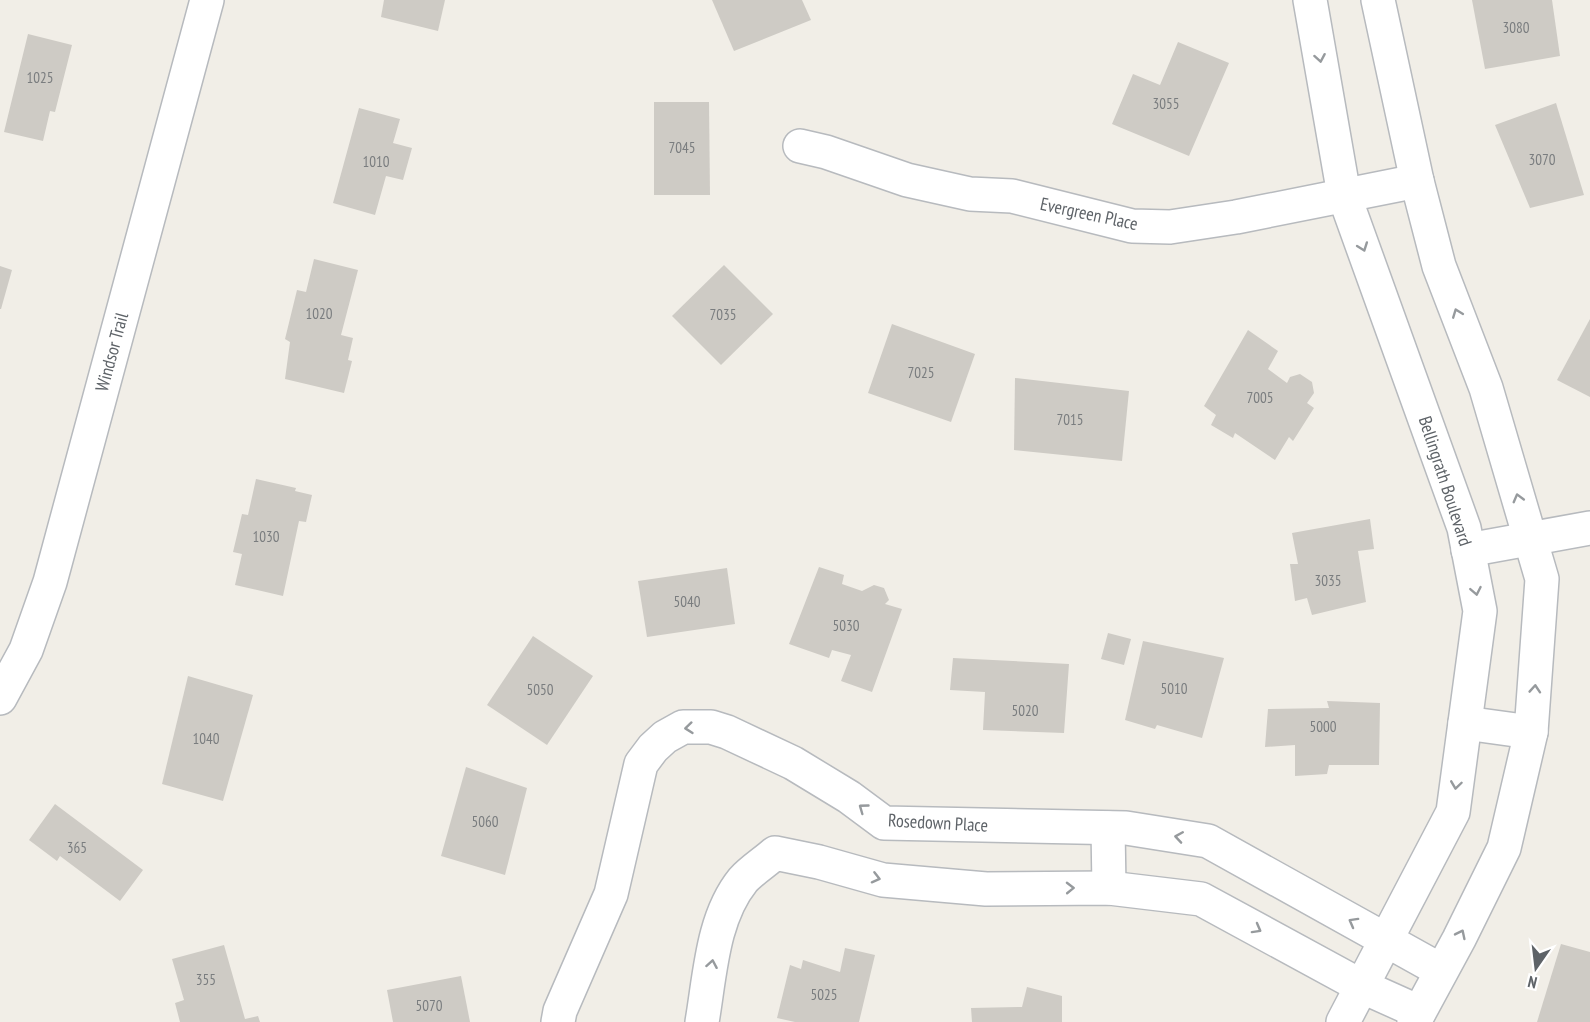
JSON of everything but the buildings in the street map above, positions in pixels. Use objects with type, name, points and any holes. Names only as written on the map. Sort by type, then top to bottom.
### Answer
[{"type":"street","name":"Bellingrath Boulevard","points":[[1310,0],[1344,195],[1464,528],[1480,612],[1453,812],[1343,1022]]},
{"type":"street","points":[[702,1022],[716,941],[728,902],[744,879],[775,853],[819,862],[883,880],[986,889],[1109,888],[1201,899],[1416,1017],[1459,939],[1504,848],[1531,732],[1542,579],[1486,388],[1439,266],[1417,181],[1378,0]]},
{"type":"street","name":"Windsor Trail","points":[[0,698],[26,650],[50,582],[202,1]]},
{"type":"street","name":"Evergreen Place","points":[[800,146],[826,152],[907,180],[970,194],[1012,196],[1132,226],[1170,226],[1417,181]]},
{"type":"street","points":[[1468,550],[1529,537],[1590,528]]},
{"type":"street","points":[[1465,723],[1531,732]]},
{"type":"street","name":"Rosedown Place","points":[[558,1022],[560,1011],[611,894],[641,764],[652,748],[665,736],[683,727],[711,727],[727,732],[793,763],[849,797],[884,823],[1126,828],[1208,841],[1440,970]]},
{"type":"street","points":[[1107,828],[1109,888]]}]
